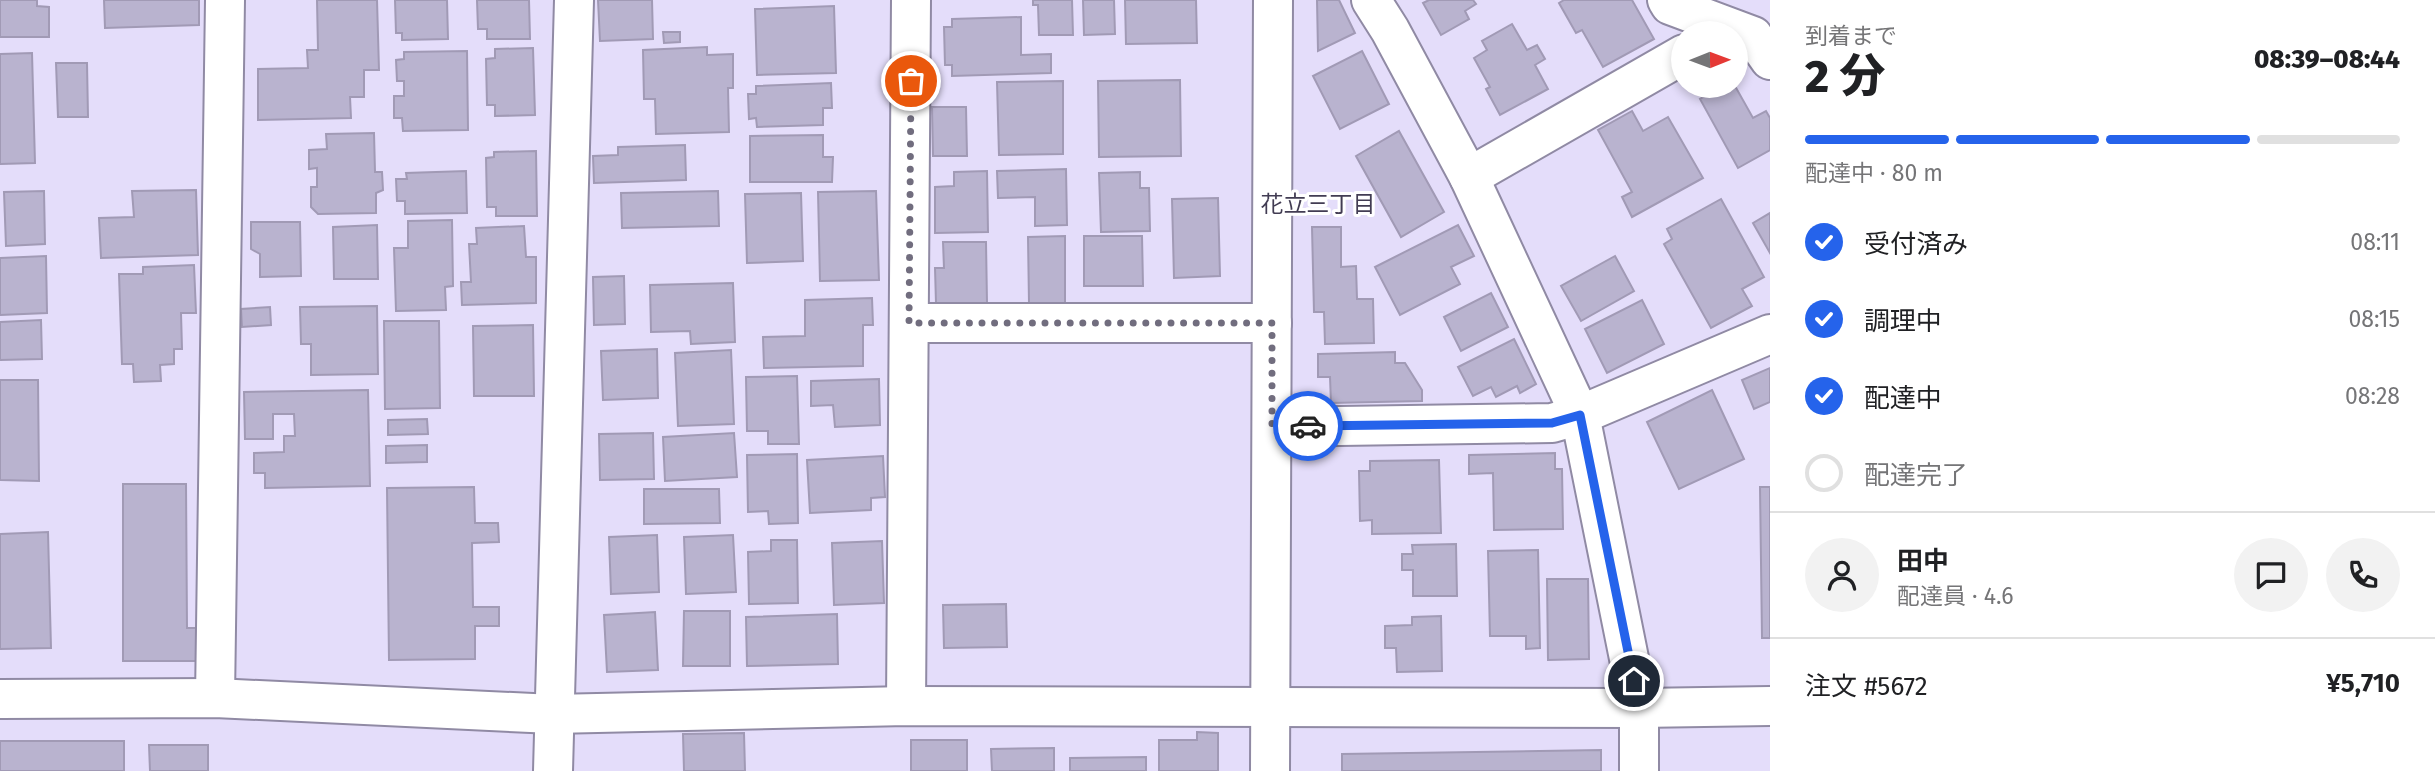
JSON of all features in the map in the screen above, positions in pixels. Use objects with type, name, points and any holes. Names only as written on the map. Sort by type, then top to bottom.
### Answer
[{"type":"street","points":[[215,698],[225,0]]},
{"type":"street","points":[[553,771],[574,0]]},
{"type":"street","points":[[906,706],[911,0]]},
{"type":"street","points":[[1270,771],[1273,0]]},
{"type":"street","points":[[1371,0],[1469,177],[1580,415],[1639,708],[1639,771]]},
{"type":"street","points":[[1667,0],[1670,5],[1712,18],[1753,37],[1770,60]]},
{"type":"street","points":[[1469,177],[1671,61]]},
{"type":"street","points":[[909,323],[1272,323]]},
{"type":"street","points":[[1272,427],[1552,423],[1580,415],[1770,334]]},
{"type":"street","points":[[0,699],[215,698],[553,714],[906,706],[1770,706]]},
{"type":"building","points":[[0,0],[37,0],[37,6],[49,7],[49,37],[0,37]]},
{"type":"building","points":[[104,0],[199,0],[199,25],[105,28]]},
{"type":"building","points":[[317,0],[377,0],[379,70],[364,70],[364,97],[350,97],[351,118],[258,120],[258,69],[308,68],[307,50],[318,50]]},
{"type":"building","points":[[395,0],[447,0],[448,39],[402,40],[402,33],[396,33]]},
{"type":"building","points":[[477,0],[529,0],[530,39],[487,39],[487,29],[478,29]]},
{"type":"building","points":[[598,0],[652,0],[653,39],[600,41]]},
{"type":"building","points":[[1033,0],[1072,0],[1073,35],[1039,35],[1038,5],[1033,5]]},
{"type":"building","points":[[1083,0],[1114,0],[1115,34],[1084,35]]},
{"type":"building","points":[[1125,0],[1196,0],[1197,43],[1126,44]]},
{"type":"building","points":[[1317,0],[1339,0],[1355,33],[1318,51]]},
{"type":"building","points":[[1429,0],[1473,0],[1476,4],[1465,11],[1469,19],[1441,35],[1423,3]]},
{"type":"building","points":[[1564,0],[1632,0],[1654,39],[1603,67],[1582,30],[1576,33],[1559,3]]},
{"type":"building","points":[[834,6],[836,73],[757,75],[755,9]]},
{"type":"building","points":[[1021,17],[1021,55],[1051,54],[1051,73],[952,76],[952,65],[945,65],[944,27],[952,27],[952,19]]},
{"type":"building","points":[[1512,24],[1527,50],[1537,45],[1545,59],[1535,65],[1548,89],[1500,115],[1486,89],[1490,87],[1474,58],[1487,50],[1482,41]]},
{"type":"building","points":[[663,32],[680,32],[680,42],[664,43]]},
{"type":"building","points":[[707,47],[707,55],[733,54],[733,88],[728,88],[729,132],[656,134],[655,99],[644,99],[643,50]]},
{"type":"building","points":[[533,48],[535,115],[495,116],[495,105],[487,105],[486,59],[495,58],[495,49]]},
{"type":"building","points":[[467,51],[468,130],[403,131],[402,118],[394,118],[394,96],[404,96],[404,81],[397,81],[396,60],[404,59],[404,52]]},
{"type":"building","points":[[1362,51],[1389,104],[1340,129],[1313,76]]},
{"type":"building","points":[[32,53],[35,163],[0,164],[0,54]]},
{"type":"building","points":[[56,63],[87,63],[88,117],[58,117]]},
{"type":"building","points":[[1180,80],[1181,156],[1099,157],[1098,81]]},
{"type":"building","points":[[1063,81],[1063,154],[999,155],[997,82]]},
{"type":"building","points":[[831,83],[832,108],[823,108],[823,125],[757,127],[756,118],[749,119],[748,94],[756,94],[756,86]]},
{"type":"building","points":[[1742,98],[1753,118],[1766,111],[1770,118],[1770,150],[1738,168],[1700,99]]},
{"type":"building","points":[[932,107],[966,107],[967,156],[933,156]]},
{"type":"building","points":[[1632,111],[1643,131],[1668,117],[1703,178],[1632,217],[1622,197],[1632,192],[1598,130]]},
{"type":"building","points":[[1399,131],[1444,212],[1401,237],[1356,156]]},
{"type":"building","points":[[374,133],[375,172],[382,172],[383,190],[376,193],[376,213],[318,214],[311,207],[311,187],[317,187],[317,168],[309,169],[309,150],[327,149],[326,134]]},
{"type":"building","points":[[823,135],[823,157],[833,157],[832,182],[750,182],[750,136]]},
{"type":"building","points":[[685,145],[686,180],[594,183],[593,156],[618,155],[618,147]]},
{"type":"building","points":[[536,151],[537,216],[496,216],[496,207],[487,207],[486,158],[494,157],[494,152]]},
{"type":"building","points":[[1066,169],[1067,225],[1035,226],[1035,197],[998,198],[997,171]]},
{"type":"building","points":[[466,171],[467,213],[405,214],[405,201],[397,201],[396,179],[407,179],[406,173]]},
{"type":"building","points":[[987,171],[988,232],[935,233],[935,187],[954,186],[954,172]]},
{"type":"building","points":[[1140,172],[1140,188],[1149,188],[1150,231],[1101,232],[1099,173]]},
{"type":"building","points":[[196,190],[198,255],[101,258],[99,218],[134,217],[132,191]]},
{"type":"building","points":[[44,191],[45,244],[6,246],[4,192]]},
{"type":"building","points":[[718,191],[719,226],[622,228],[621,193]]},
{"type":"building","points":[[876,191],[879,280],[820,281],[818,192]]},
{"type":"building","points":[[801,193],[803,261],[747,263],[745,194]]},
{"type":"building","points":[[1218,198],[1220,276],[1174,278],[1172,199]]},
{"type":"building","points":[[1721,199],[1764,277],[1742,289],[1752,306],[1711,328],[1664,244],[1672,239],[1667,229]]},
{"type":"building","points":[[1770,213],[1770,253],[1753,223]]},
{"type":"building","points":[[452,220],[453,286],[445,287],[446,310],[396,311],[394,248],[408,248],[408,221]]},
{"type":"building","points":[[251,222],[300,222],[301,276],[260,277],[260,254],[251,249]]},
{"type":"building","points":[[377,225],[378,279],[334,279],[333,227]]},
{"type":"building","points":[[1458,225],[1474,256],[1451,267],[1460,284],[1400,315],[1375,267]]},
{"type":"building","points":[[524,226],[526,257],[536,257],[536,303],[462,305],[461,282],[471,282],[469,244],[477,244],[476,228]]},
{"type":"building","points":[[1312,227],[1341,227],[1341,267],[1356,266],[1357,299],[1373,299],[1374,343],[1325,344],[1324,312],[1314,312]]},
{"type":"building","points":[[1065,236],[1065,303],[1029,303],[1028,237]]},
{"type":"building","points":[[1084,236],[1142,236],[1143,286],[1084,286]]},
{"type":"building","points":[[943,242],[986,242],[987,303],[936,303],[935,268],[944,268]]},
{"type":"building","points":[[46,256],[47,313],[0,315],[0,258]]},
{"type":"building","points":[[1615,256],[1634,291],[1581,321],[1561,286]]},
{"type":"building","points":[[194,265],[196,313],[181,313],[182,349],[174,349],[174,364],[160,365],[161,381],[134,382],[133,364],[122,364],[119,274],[143,274],[143,267]]},
{"type":"building","points":[[624,276],[625,324],[594,325],[593,277]]},
{"type":"building","points":[[733,283],[735,342],[691,344],[690,331],[651,332],[650,285]]},
{"type":"building","points":[[1491,293],[1508,327],[1461,351],[1444,317]]},
{"type":"building","points":[[872,298],[873,325],[863,325],[863,366],[764,368],[763,337],[805,336],[805,300]]},
{"type":"building","points":[[1642,300],[1664,344],[1607,373],[1585,329]]},
{"type":"building","points":[[377,306],[378,374],[311,375],[311,344],[301,344],[300,307]]},
{"type":"building","points":[[270,307],[271,325],[242,327],[241,309]]},
{"type":"building","points":[[41,320],[42,359],[0,360],[0,322]]},
{"type":"building","points":[[384,321],[439,321],[440,408],[385,409]]},
{"type":"building","points":[[533,325],[534,396],[474,396],[473,326]]},
{"type":"building","points":[[1514,339],[1536,384],[1520,393],[1517,386],[1496,397],[1491,387],[1473,396],[1458,367]]},
{"type":"building","points":[[657,349],[658,398],[603,400],[601,351]]},
{"type":"building","points":[[731,350],[734,424],[678,426],[675,353]]},
{"type":"building","points":[[1395,352],[1395,363],[1405,363],[1422,390],[1422,401],[1331,403],[1330,377],[1318,377],[1318,354]]},
{"type":"building","points":[[1770,368],[1770,402],[1754,409],[1742,380]]},
{"type":"building","points":[[797,376],[799,444],[768,444],[768,431],[747,431],[746,377]]},
{"type":"building","points":[[879,379],[880,425],[835,427],[833,405],[811,406],[811,381]]},
{"type":"building","points":[[0,380],[38,380],[39,481],[0,480]]},
{"type":"building","points":[[368,390],[370,486],[265,488],[265,473],[254,473],[254,453],[284,452],[284,436],[295,436],[294,414],[273,414],[273,439],[245,439],[244,392]]},
{"type":"building","points":[[1712,390],[1744,459],[1679,489],[1647,422]]},
{"type":"building","points":[[427,419],[428,434],[388,435],[388,420]]},
{"type":"building","points":[[653,433],[654,479],[600,480],[599,434]]},
{"type":"building","points":[[734,433],[737,477],[665,481],[663,437]]},
{"type":"building","points":[[427,445],[427,462],[386,463],[386,446]]},
{"type":"building","points":[[1555,453],[1555,469],[1562,469],[1563,529],[1494,530],[1493,473],[1469,474],[1469,455]]},
{"type":"building","points":[[797,454],[798,523],[769,524],[768,511],[748,512],[747,455]]},
{"type":"building","points":[[883,456],[885,497],[871,498],[871,510],[810,513],[807,460]]},
{"type":"building","points":[[1439,460],[1441,533],[1372,534],[1372,520],[1360,521],[1359,471],[1370,471],[1370,461]]},
{"type":"building","points":[[123,484],[186,484],[187,628],[196,628],[196,661],[123,661]]},
{"type":"building","points":[[474,487],[475,523],[498,523],[499,542],[472,543],[473,607],[499,607],[499,626],[475,626],[475,659],[389,660],[387,488]]},
{"type":"building","points":[[1760,487],[1770,487],[1770,638],[1762,638]]},
{"type":"building","points":[[644,489],[719,489],[720,523],[644,524]]},
{"type":"building","points":[[48,532],[51,648],[0,649],[0,534]]},
{"type":"building","points":[[657,535],[659,592],[611,594],[609,537]]},
{"type":"building","points":[[733,535],[736,592],[686,594],[684,537]]},
{"type":"building","points":[[771,540],[797,540],[798,603],[749,604],[748,552],[771,551]]},
{"type":"building","points":[[882,541],[884,603],[834,605],[832,543]]},
{"type":"building","points":[[1456,544],[1457,596],[1413,596],[1413,570],[1402,570],[1402,554],[1413,554],[1412,545]]},
{"type":"building","points":[[1538,550],[1540,648],[1526,649],[1526,636],[1490,636],[1488,551]]},
{"type":"building","points":[[1547,579],[1588,579],[1589,659],[1548,660]]},
{"type":"building","points":[[1006,604],[1007,647],[944,648],[943,605]]},
{"type":"building","points":[[684,611],[730,611],[730,666],[683,666]]},
{"type":"building","points":[[655,612],[658,670],[607,672],[604,615]]},
{"type":"building","points":[[837,614],[838,664],[747,666],[746,617]]},
{"type":"building","points":[[1441,616],[1442,671],[1397,672],[1396,648],[1385,648],[1385,626],[1412,625],[1412,617]]},
{"type":"building","points":[[1197,732],[1218,733],[1218,771],[1159,771],[1159,740],[1197,740]]},
{"type":"building","points":[[744,733],[745,771],[684,771],[683,734]]},
{"type":"building","points":[[911,740],[967,740],[967,771],[911,771]]},
{"type":"building","points":[[0,741],[124,741],[124,771],[0,771]]},
{"type":"building","points":[[149,745],[208,745],[208,771],[150,771]]},
{"type":"building","points":[[1054,748],[1054,771],[992,771],[991,749]]},
{"type":"building","points":[[1601,750],[1601,771],[1342,771],[1342,754]]},
{"type":"building","points":[[1146,757],[1146,771],[1070,771],[1070,758]]},
{"type":"way so far","points":[[911,81],[909,323],[1272,323],[1272,427],[1308,426]]},
{"type":"district","name":"花立三丁目","points":[[1318,204]]},
{"type":"route","points":[[1308,426],[1552,423],[1580,415],[1634,681]]}]
